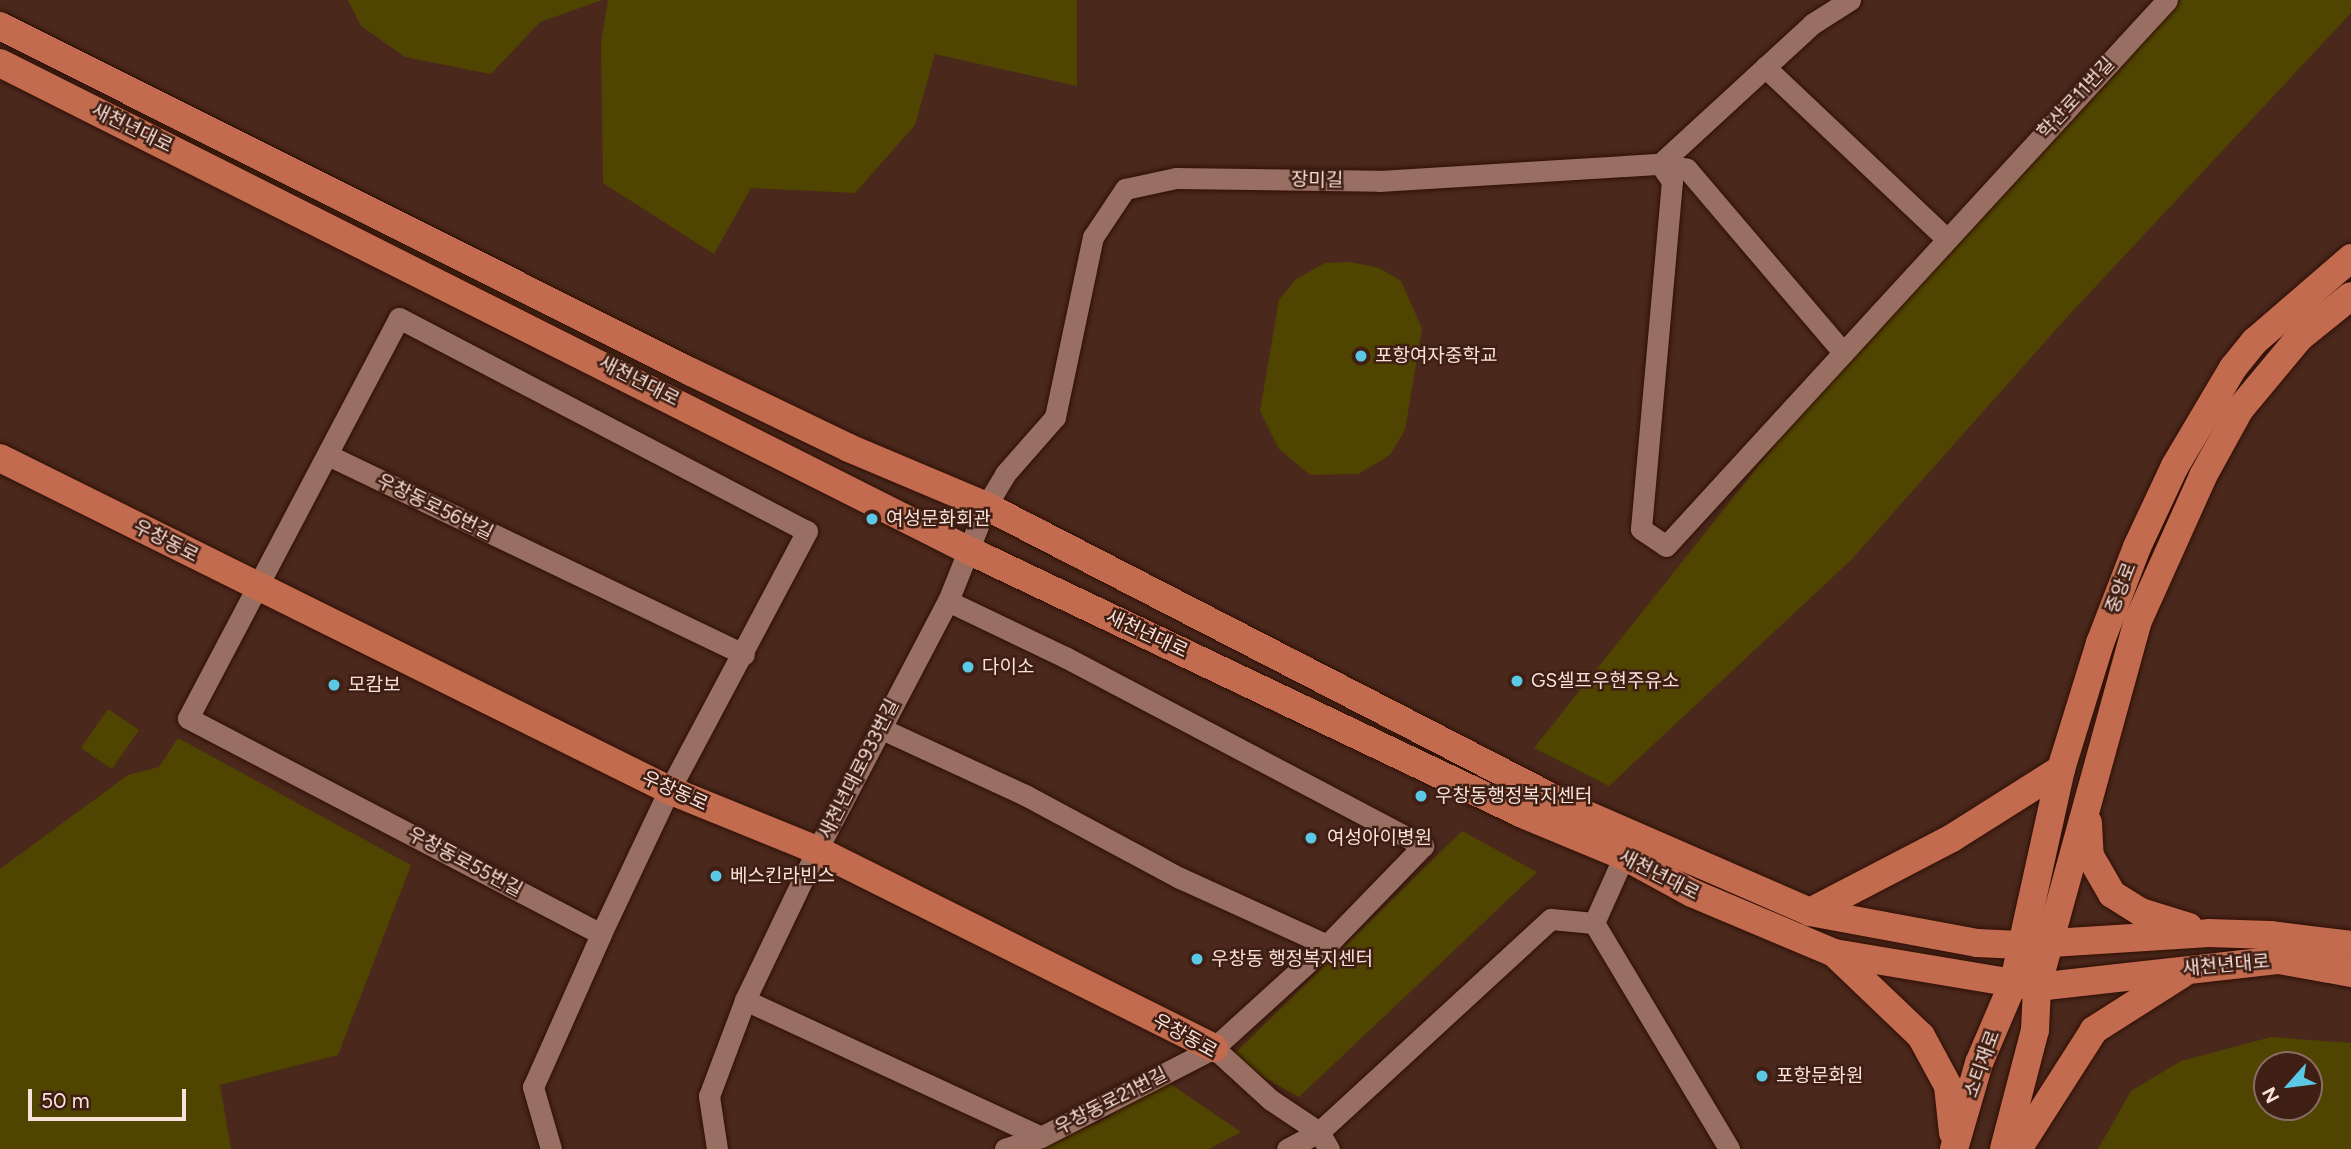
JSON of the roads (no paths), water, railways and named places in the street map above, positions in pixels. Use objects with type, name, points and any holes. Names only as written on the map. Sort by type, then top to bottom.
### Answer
[{"type":"main road","name":"새천년대로","points":[[0,26],[703,378],[849,448],[986,506],[1578,811],[1810,912],[1977,943],[2020,945],[2209,933],[2270,935],[2351,945]]},
{"type":"main road","name":"새천년대로","points":[[0,63],[966,549],[1525,815],[1624,856],[1692,893],[1834,953],[2026,984],[2279,960],[2351,973]]},
{"type":"main road","name":"중앙로","points":[[2026,984],[2020,945],[2061,769],[2100,643],[2137,547],[2213,397],[2255,341],[2351,258]]},
{"type":"main road","name":"중앙로","points":[[2026,984],[2051,943],[2092,778],[2137,623],[2174,537],[2240,409],[2300,337],[2351,296]]},
{"type":"main road","points":[[2300,337],[2351,320]]},
{"type":"main road","name":"우창동로","points":[[0,458],[669,789],[817,850],[1214,1048]]},
{"type":"main road","points":[[1810,912],[1952,838],[2061,769]]},
{"type":"main road","points":[[2092,778],[2087,841],[2104,884],[2141,912],[2209,933]]},
{"type":"main road","points":[[1834,953],[1922,1036],[1937,1059],[1948,1086],[1954,1148]]},
{"type":"main road","points":[[2018,1149],[2094,1030],[2193,968]]},
{"type":"main road","name":"소티재로","points":[[1954,1148],[1979,1063],[2026,984]]},
{"type":"main road","name":"소티재로","points":[[2004,1149],[2035,1030],[2026,984]]},
{"type":"street","points":[[1660,164],[1812,24],[1850,0]]},
{"type":"street","name":"학산로11번길","points":[[1660,164],[1672,181],[1641,529],[1666,546],[1985,195],[2167,0]]},
{"type":"street","points":[[1765,67],[1946,238]]},
{"type":"street","points":[[1660,164],[1687,169],[1843,352]]},
{"type":"street","name":"장미길","points":[[966,549],[1005,474],[1055,417],[1093,237],[1125,189],[1176,178],[1379,181],[1660,164]]},
{"type":"street","points":[[259,588],[330,456],[399,318],[807,531],[744,654],[669,789],[533,1087],[551,1149]]},
{"type":"street","name":"우창동로56번길","points":[[330,456],[744,654]]},
{"type":"street","name":"새천년대로933번길","points":[[717,1149],[709,1096],[745,1000],[817,850],[948,601],[966,549]]},
{"type":"street","name":"우창동로55번길","points":[[259,588],[188,718],[601,934]]},
{"type":"street","name":"우창동로21번길","points":[[948,601],[1065,657],[1423,846],[1328,945],[1214,1048],[1041,1137],[1005,1149]]},
{"type":"street","points":[[880,728],[1025,796],[1180,878],[1328,945]]},
{"type":"street","points":[[1594,923],[1624,856]]},
{"type":"street","points":[[1287,1149],[1324,1140],[1551,919],[1594,923]]},
{"type":"street","points":[[1594,923],[1729,1149]]},
{"type":"street","points":[[745,1000],[1041,1137]]},
{"type":"street","name":"우창동로","points":[[1214,1048],[1271,1100],[1324,1140]]},
{"type":"place","name":"포항여자중학교","points":[[1361,356]]},
{"type":"place","name":"여성문화회관","points":[[872,519]]},
{"type":"place","name":"다이소","points":[[968,667]]},
{"type":"place","name":"GS셀프우현주유소","points":[[1517,681]]},
{"type":"place","name":"모캄보","points":[[334,685]]},
{"type":"place","name":"우창동행정복지센터","points":[[1421,796]]},
{"type":"place","name":"여성아이병원","points":[[1311,838]]},
{"type":"place","name":"베스킨라빈스","points":[[716,876]]},
{"type":"place","name":"우창동 행정복지센터","points":[[1197,959]]},
{"type":"place","name":"포항문화원","points":[[1762,1076]]}]
